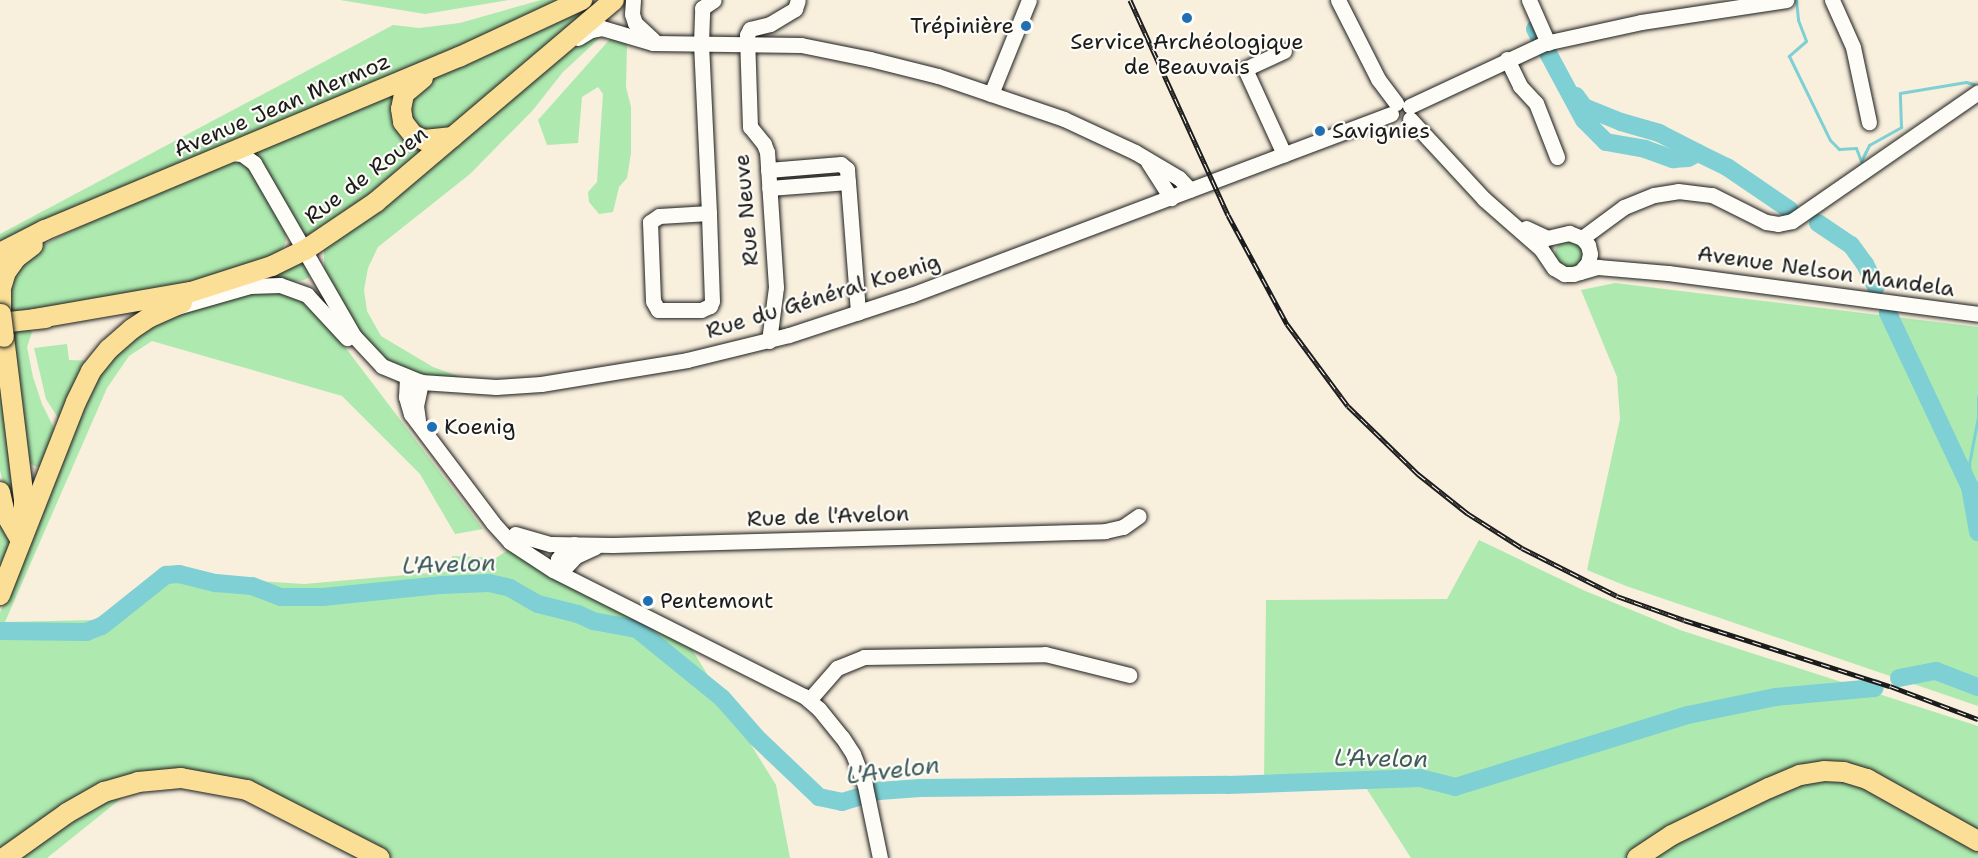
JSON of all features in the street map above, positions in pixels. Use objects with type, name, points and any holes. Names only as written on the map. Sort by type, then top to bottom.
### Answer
[{"type":"main road","name":"Avenue Jean Mermoz","points":[[0,253],[45,230],[459,57],[582,0]]},
{"type":"main road","name":"Rue de Rouen","points":[[34,318],[165,298],[222,284],[272,266],[305,250],[370,207],[545,58],[626,3]]},
{"type":"main road","points":[[456,136],[436,140],[419,138],[405,126],[401,109],[404,94],[411,86],[459,57]]},
{"type":"main road","points":[[29,515],[19,460],[2,325],[2,283],[16,258],[36,243],[118,201]]},
{"type":"main road","points":[[0,595],[29,515],[91,371],[116,342],[157,314],[272,266]]},
{"type":"main road","points":[[2,325],[34,318],[157,314]]},
{"type":"main road","points":[[19,460],[34,471],[44,472],[51,468]]},
{"type":"main road","points":[[2,499],[14,516],[29,515]]},
{"type":"main road","points":[[2,499],[21,541]]},
{"type":"main road","points":[[4,858],[67,813],[104,792],[138,782],[182,778],[247,790],[380,858]]},
{"type":"main road","points":[[1637,858],[1664,840],[1719,813],[1796,785],[1827,778],[1852,782],[1899,797],[1978,841]]},
{"type":"street","points":[[709,213],[659,216],[650,222],[653,301],[658,310],[701,310],[711,304],[709,213],[701,44],[702,8],[714,0]]},
{"type":"street","points":[[747,44],[749,30],[759,25],[770,24],[794,11],[798,0]]},
{"type":"street","points":[[991,94],[1029,0]]},
{"type":"street","points":[[1338,0],[1378,79],[1402,110],[1500,213],[1541,249],[1556,269],[1564,274],[1580,272],[1589,261],[1586,242],[1572,233],[1544,237],[1500,213]]},
{"type":"street","points":[[1528,0],[1543,44]]},
{"type":"street","name":"Rue du Général Koenig","points":[[414,380],[485,387],[541,384],[708,356],[769,341],[858,313],[1402,110],[1543,44],[1631,24],[1786,0]]},
{"type":"street","points":[[1832,0],[1853,47],[1869,122]]},
{"type":"street","points":[[626,3],[638,28],[647,37],[662,43]]},
{"type":"street","points":[[611,31],[626,3]]},
{"type":"street","points":[[545,58],[591,30],[600,27],[662,43],[819,48],[926,73],[1064,119],[1144,157],[1179,178],[1190,190]]},
{"type":"street","name":"Rue Neuve","points":[[747,44],[750,127],[766,147],[768,170],[776,286],[769,341]]},
{"type":"street","points":[[1284,51],[1245,69],[1284,154]]},
{"type":"street","points":[[1507,59],[1520,86],[1536,103],[1557,157]]},
{"type":"street","points":[[1586,242],[1624,207],[1654,195],[1678,191],[1712,195],[1766,222],[1778,224],[1792,221],[1978,92]]},
{"type":"street","points":[[221,156],[237,153],[252,160],[358,341],[382,366]]},
{"type":"street","points":[[1144,157],[1171,198]]},
{"type":"street","points":[[768,170],[841,164],[847,169],[858,313]]},
{"type":"street","points":[[769,188],[848,182]]},
{"type":"street","points":[[1550,261],[1551,246],[1560,235]]},
{"type":"street","name":"Avenue Nelson Mandela","points":[[1586,242],[1603,257],[1668,273]]},
{"type":"street","name":"Avenue Nelson Mandela","points":[[1580,272],[1601,267],[1668,273],[1978,314]]},
{"type":"street","points":[[157,314],[257,285],[291,287],[308,282],[316,270]]},
{"type":"street","points":[[291,287],[312,298],[360,351],[382,366],[414,380],[416,409],[421,426],[496,528],[510,542],[812,696],[849,748],[865,785],[880,858]]},
{"type":"street","points":[[471,493],[515,534],[561,568]]},
{"type":"street","name":"Rue de l'Avelon","points":[[515,534],[540,542],[613,545],[1105,531],[1123,527],[1139,516]]},
{"type":"street","points":[[561,568],[563,551],[574,544]]},
{"type":"street","points":[[561,568],[582,552],[613,545]]},
{"type":"street","points":[[812,696],[843,664],[872,657],[1045,654],[1129,675]]},
{"type":"green space","points":[[340,0],[509,0],[425,14]]},
{"type":"green space","points":[[541,0],[572,0],[0,244],[0,234],[393,25],[419,28],[460,23]]},
{"type":"green space","points":[[597,3],[451,131],[423,134],[408,120],[412,91],[428,79]]},
{"type":"green space","points":[[593,33],[604,34],[563,72],[533,110],[470,174],[378,247],[368,268],[364,290],[367,311],[381,336],[433,367],[475,382],[420,375],[395,365],[380,355],[359,333],[324,271],[324,247]]},
{"type":"green space","points":[[611,38],[627,45],[626,87],[631,107],[631,153],[627,178],[619,187],[613,212],[599,214],[589,202],[588,192],[597,182],[603,94],[598,87],[582,97],[578,143],[547,145],[538,120]]},
{"type":"green space","points":[[402,87],[396,116],[435,145],[307,242],[252,151]]},
{"type":"green space","points":[[236,160],[243,162],[253,173],[285,230],[286,241],[273,260],[199,287],[8,318],[8,284],[27,255],[56,238],[209,168]]},
{"type":"green space","points":[[1569,240],[1579,244],[1583,254],[1579,264],[1569,268],[1559,264],[1555,254],[1559,244]]},
{"type":"green space","points":[[305,257],[309,277],[304,280],[291,282],[267,278],[268,273]]},
{"type":"green space","points":[[1615,283],[1978,327],[1978,706],[1626,586],[1587,570],[1620,419],[1617,377],[1581,290]]},
{"type":"green space","points":[[256,290],[293,294],[323,318],[483,529],[455,534],[420,474],[342,396],[152,341],[129,356],[107,388],[5,622],[94,620],[172,568],[214,578],[304,584],[451,571],[452,556],[496,558],[508,550],[691,648],[776,785],[790,858],[355,858],[225,789],[133,789],[47,858],[0,858],[0,613],[88,387],[101,368],[151,323]]},
{"type":"green space","points":[[27,327],[32,332],[27,347],[33,377],[42,404],[56,432],[45,464],[37,467],[25,461],[9,332]]},
{"type":"green space","points":[[67,344],[69,360],[93,361],[60,421],[46,399],[34,348]]},
{"type":"green space","points":[[0,351],[20,507],[9,506],[0,470]]},
{"type":"green space","points":[[0,518],[10,537],[9,547],[0,570]]},
{"type":"green space","points":[[1479,540],[1583,590],[1680,630],[1978,726],[1978,858],[1411,858],[1361,780],[1264,780],[1266,600],[1447,599]]},
{"type":"waterway","points":[[1796,0],[1798,20],[1806,41],[1789,56],[1830,140],[1839,149],[1856,148],[1861,161],[1869,145],[1901,127],[1900,93],[1966,82],[1974,84]]},
{"type":"waterway","points":[[1535,29],[1584,120],[1606,142],[1645,149],[1673,159],[1688,158],[1698,153],[1727,167],[1790,210]]},
{"type":"waterway","points":[[1576,96],[1584,107],[1621,122],[1659,133],[1698,153]]},
{"type":"waterway","points":[[1818,223],[1851,245],[1865,264],[1876,287]]},
{"type":"waterway","points":[[1888,313],[1970,487],[1978,532]]},
{"type":"waterway","points":[[1970,487],[1969,464],[1978,417],[1978,397]]},
{"type":"waterway","name":"L'Avelon","points":[[0,631],[86,632],[102,626],[166,575],[179,574],[216,583],[252,586],[281,597],[323,597],[442,585],[489,583],[510,588],[538,604],[578,614],[593,621],[637,629],[722,698],[757,738],[819,797],[842,802],[879,791],[920,788],[1228,785],[1420,778],[1455,787],[1688,715],[1776,697],[1875,688]]},
{"type":"waterway","name":"L'Avelon","points":[[1899,678],[1936,671],[1978,687]]},
{"type":"railway","points":[[1130,0],[1228,215],[1287,324],[1348,406],[1418,474],[1467,513],[1522,548],[1617,596],[1684,620],[1890,686],[1978,719]]},
{"type":"place","name":"Service Archéologique de Beauvais","points":[[1187,18]]},
{"type":"place","name":"Trépinière","points":[[1026,26]]},
{"type":"place","name":"Savignies","points":[[1320,131]]},
{"type":"place","name":"Koenig","points":[[432,427]]},
{"type":"place","name":"Pentemont","points":[[648,601]]}]
